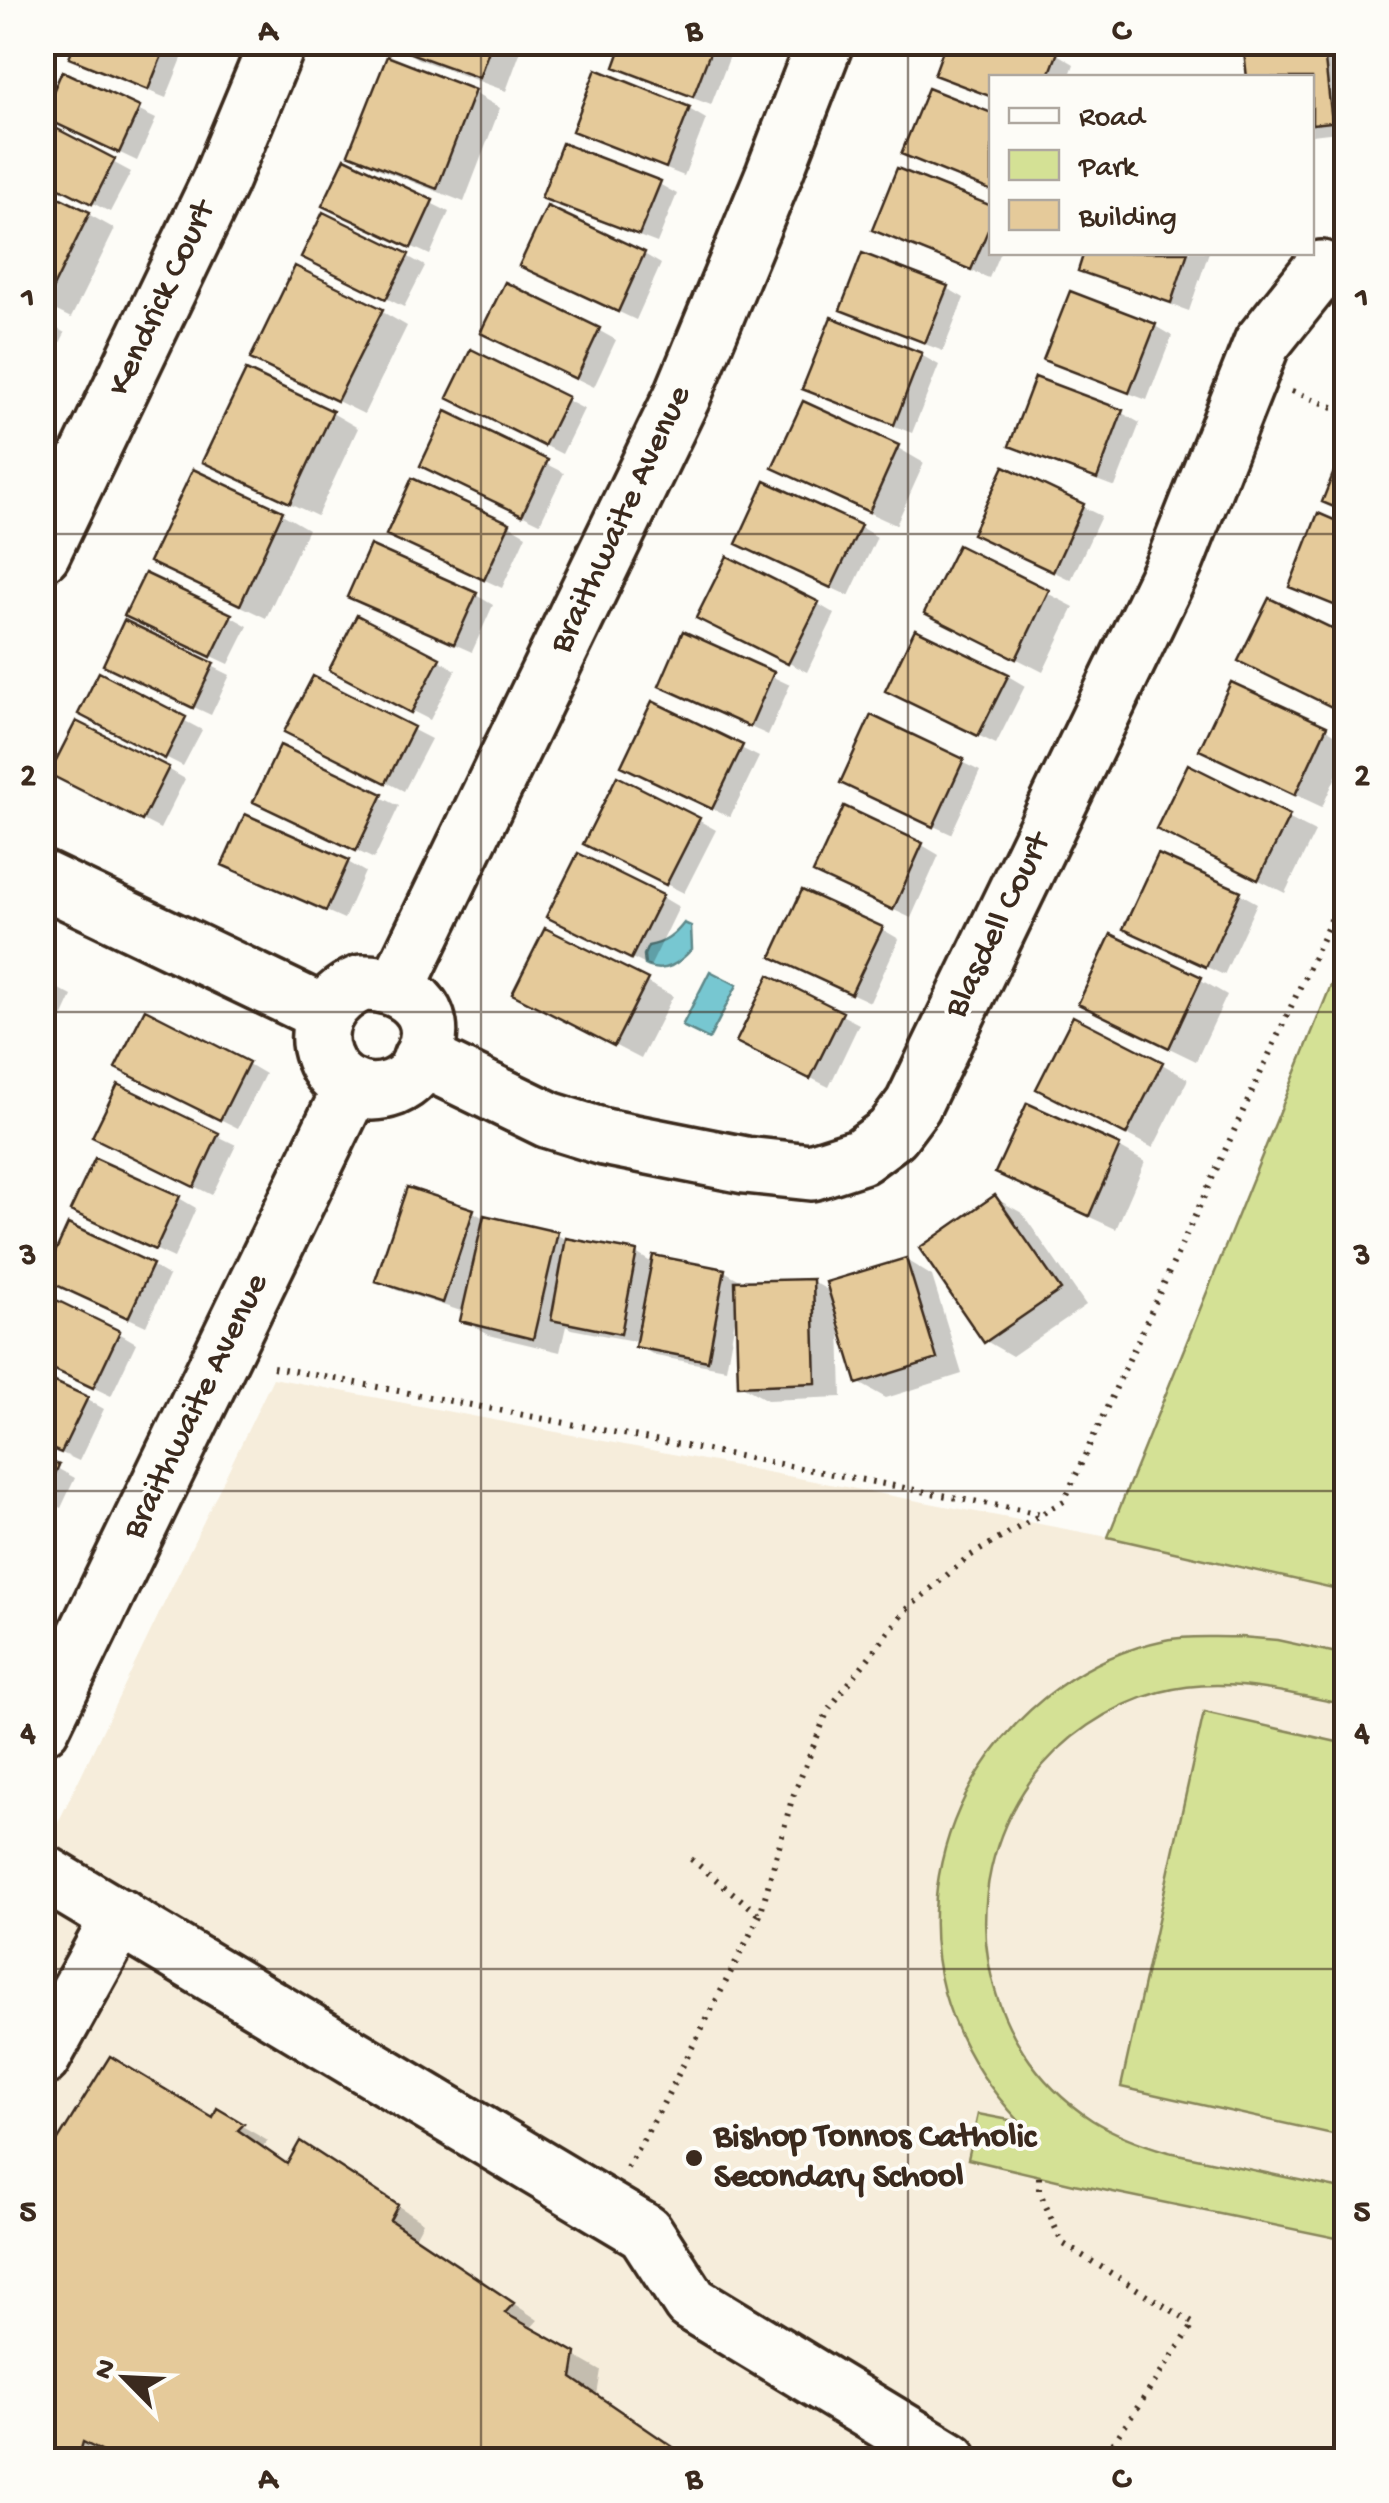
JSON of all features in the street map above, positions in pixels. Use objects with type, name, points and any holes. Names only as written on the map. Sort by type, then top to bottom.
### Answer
[{"type":"street","name":"Kendrick Court","points":[[42,553],[220,182],[278,42]]},
{"type":"street","name":"Braithwaite Avenue","points":[[397,987],[682,397],[825,42]]},
{"type":"street","name":"Blasdell Court","points":[[421,1058],[549,1120],[646,1147],[745,1165],[811,1172],[861,1156],[892,1133],[913,1105],[1175,562],[1262,344],[1320,269]]},
{"type":"street","points":[[42,879],[325,1014]]},
{"type":"street","points":[[380,982],[397,987],[422,1010],[428,1026],[428,1043],[414,1074],[401,1085],[368,1092],[352,1087],[338,1078],[320,1050],[325,1014],[346,990],[362,984],[380,982]]},
{"type":"street","name":"Braithwaite Avenue","points":[[42,1726],[352,1087]]},
{"type":"street","points":[[42,1872],[645,2232],[691,2304],[950,2460]]},
{"type":"street","points":[[42,2058],[120,1916]]},
{"type":"path","points":[[1288,390],[1346,412]]},
{"type":"path","points":[[604,2208],[660,2110],[760,1915],[792,1799],[828,1710],[905,1611],[968,1557],[1064,1501],[1346,887]]},
{"type":"path","points":[[273,1367],[1041,1514]]},
{"type":"path","points":[[691,1859],[760,1915]]},
{"type":"path","points":[[1039,2177],[1039,2190],[1062,2242],[1194,2324],[1102,2460]]},
{"type":"shaded area","name":"Bishop Tonnos Catholic Secondary School","points":[[273,1378],[1108,1537],[1346,1591],[1346,2460],[43,2460],[42,1856]]},
{"type":"green space","points":[[1346,948],[1346,1591],[1108,1537]]},
{"type":"green space","points":[[1174,1638],[1277,1640],[1346,1655],[1346,1705],[1253,1687],[1184,1687],[1123,1706],[1072,1737],[1031,1780],[1006,1823],[991,1869],[985,1916],[989,1963],[1001,2008],[1023,2051],[1053,2088],[1092,2120],[1129,2139],[1168,2152],[1346,2190],[1346,2240],[968,2159],[978,2114],[1020,2122],[984,2078],[957,2028],[944,1992],[935,1933],[939,1876],[954,1821],[980,1770],[1015,1725],[1059,1687],[1109,1658]]},
{"type":"green space","points":[[1204,1712],[1346,1744],[1346,2137],[1121,2087]]},
{"type":"water","points":[[684,923],[691,926],[692,949],[665,968],[645,965],[648,946],[669,938]]},
{"type":"water","points":[[710,971],[737,985],[709,1039],[682,1026]]},
{"type":"building","points":[[76,42],[167,43],[148,90],[69,58]]},
{"type":"building","points":[[492,42],[479,78],[388,45]]},
{"type":"building","points":[[623,42],[714,42],[693,97],[614,67]]},
{"type":"building","points":[[946,42],[1032,42],[1058,52],[1049,75],[989,75],[989,96],[934,75]]},
{"type":"building","points":[[1243,42],[1323,42],[1332,122],[1314,124],[1314,75],[1247,75]]},
{"type":"building","points":[[387,56],[475,90],[437,189],[348,154]]},
{"type":"building","points":[[596,69],[690,107],[666,168],[572,131]]},
{"type":"building","points":[[62,71],[140,107],[119,153],[42,117]]},
{"type":"building","points":[[928,88],[989,112],[989,190],[901,154]]},
{"type":"building","points":[[42,121],[115,159],[92,204],[42,179]]},
{"type":"building","points":[[562,143],[661,181],[639,235],[541,198]]},
{"type":"building","points":[[345,158],[433,200],[411,248],[322,206]]},
{"type":"building","points":[[897,168],[989,205],[989,228],[971,270],[872,230]]},
{"type":"building","points":[[42,189],[90,212],[44,306],[42,305]]},
{"type":"building","points":[[547,206],[645,252],[618,312],[519,266]]},
{"type":"building","points":[[323,212],[409,254],[386,299],[301,257]]},
{"type":"building","points":[[862,253],[948,286],[925,343],[840,310]]},
{"type":"building","points":[[1083,255],[1187,255],[1171,303],[1078,271]]},
{"type":"building","points":[[295,266],[383,309],[337,401],[250,359]]},
{"type":"building","points":[[505,282],[600,328],[576,379],[480,333]]},
{"type":"building","points":[[1070,291],[1156,324],[1129,393],[1043,360]]},
{"type":"building","points":[[831,317],[922,353],[894,425],[802,389]]},
{"type":"building","points":[[471,349],[568,397],[544,446],[447,398]]},
{"type":"building","points":[[246,370],[333,411],[290,503],[202,462]]},
{"type":"building","points":[[1035,377],[1123,410],[1097,479],[1009,446]]},
{"type":"building","points":[[803,401],[899,445],[869,512],[772,468]]},
{"type":"building","points":[[446,411],[548,460],[522,515],[420,466]]},
{"type":"building","points":[[1346,441],[1346,512],[1322,502]]},
{"type":"building","points":[[1004,466],[1084,504],[1053,572],[972,534]]},
{"type":"building","points":[[193,469],[283,511],[240,605],[149,562]]},
{"type":"building","points":[[412,478],[510,523],[484,580],[386,535]]},
{"type":"building","points":[[765,481],[861,525],[831,588],[736,544]]},
{"type":"building","points":[[1318,513],[1346,525],[1346,610],[1289,587]]},
{"type":"building","points":[[370,545],[477,593],[454,644],[347,597]]},
{"type":"building","points":[[958,545],[1049,590],[1016,659],[924,613]]},
{"type":"building","points":[[727,556],[819,602],[788,664],[696,618]]},
{"type":"building","points":[[145,573],[232,614],[211,657],[124,616]]},
{"type":"building","points":[[1269,598],[1346,635],[1346,688],[1336,709],[1238,661]]},
{"type":"building","points":[[357,615],[440,658],[411,713],[329,670]]},
{"type":"building","points":[[124,620],[214,663],[193,708],[103,665]]},
{"type":"building","points":[[915,629],[1009,674],[978,736],[885,691]]},
{"type":"building","points":[[683,631],[774,672],[750,727],[659,686]]},
{"type":"building","points":[[99,672],[186,717],[165,759],[78,714]]},
{"type":"building","points":[[313,676],[414,727],[386,783],[284,732]]},
{"type":"building","points":[[1231,682],[1327,726],[1295,795],[1199,750]]},
{"type":"building","points":[[652,701],[743,745],[712,809],[621,766]]},
{"type":"building","points":[[871,715],[964,759],[933,827],[840,783]]},
{"type":"building","points":[[76,721],[169,767],[142,821],[49,774]]},
{"type":"building","points":[[280,745],[383,794],[356,851],[253,802]]},
{"type":"building","points":[[1188,764],[1290,815],[1258,880],[1156,829]]},
{"type":"building","points":[[617,776],[700,818],[666,885],[583,844]]},
{"type":"building","points":[[844,806],[923,843],[893,910],[813,873]]},
{"type":"building","points":[[245,814],[349,860],[326,911],[222,865]]},
{"type":"building","points":[[578,853],[663,895],[631,959],[546,917]]},
{"type":"building","points":[[1158,854],[1241,891],[1206,967],[1123,929]]},
{"type":"building","points":[[802,890],[883,927],[851,994],[771,957]]},
{"type":"building","points":[[545,928],[648,979],[614,1046],[512,994]]},
{"type":"building","points":[[1111,934],[1202,977],[1169,1048],[1078,1004]]},
{"type":"building","points":[[769,975],[843,1012],[810,1079],[736,1042]]},
{"type":"building","points":[[42,977],[56,983],[42,1012]]},
{"type":"building","points":[[145,1009],[249,1062],[220,1120],[115,1068]]},
{"type":"building","points":[[1073,1016],[1163,1062],[1126,1135],[1036,1089]]},
{"type":"building","points":[[118,1084],[219,1133],[194,1187],[92,1137]]},
{"type":"building","points":[[1027,1103],[1120,1145],[1089,1216],[995,1173]]},
{"type":"building","points":[[95,1158],[180,1196],[155,1250],[70,1211]]},
{"type":"building","points":[[407,1187],[474,1209],[443,1303],[375,1281]]},
{"type":"building","points":[[995,1195],[1061,1290],[984,1343],[919,1248]]},
{"type":"building","points":[[484,1215],[558,1232],[533,1339],[460,1321]]},
{"type":"building","points":[[68,1224],[153,1264],[128,1318],[43,1279]]},
{"type":"building","points":[[566,1238],[637,1251],[621,1334],[551,1320]]},
{"type":"building","points":[[653,1255],[725,1269],[708,1361],[635,1347]]},
{"type":"building","points":[[906,1258],[937,1359],[857,1384],[826,1282]]},
{"type":"building","points":[[813,1279],[816,1383],[738,1386],[735,1281]]},
{"type":"building","points":[[42,1293],[120,1331],[93,1388],[42,1364]]},
{"type":"building","points":[[42,1376],[88,1397],[61,1453],[42,1445]]},
{"type":"building","points":[[42,1458],[59,1465],[43,1501],[42,1500]]},
{"type":"building","points":[[110,2056],[213,2118],[217,2108],[244,2124],[238,2130],[287,2164],[300,2141],[398,2205],[390,2220],[514,2303],[505,2313],[576,2353],[572,2378],[692,2460],[103,2460],[107,2454],[83,2442],[78,2460],[42,2443],[42,2166]]},
{"type":"place","name":"Bishop Tonnos Catholic Secondary School","points":[[694,2158]]}]
